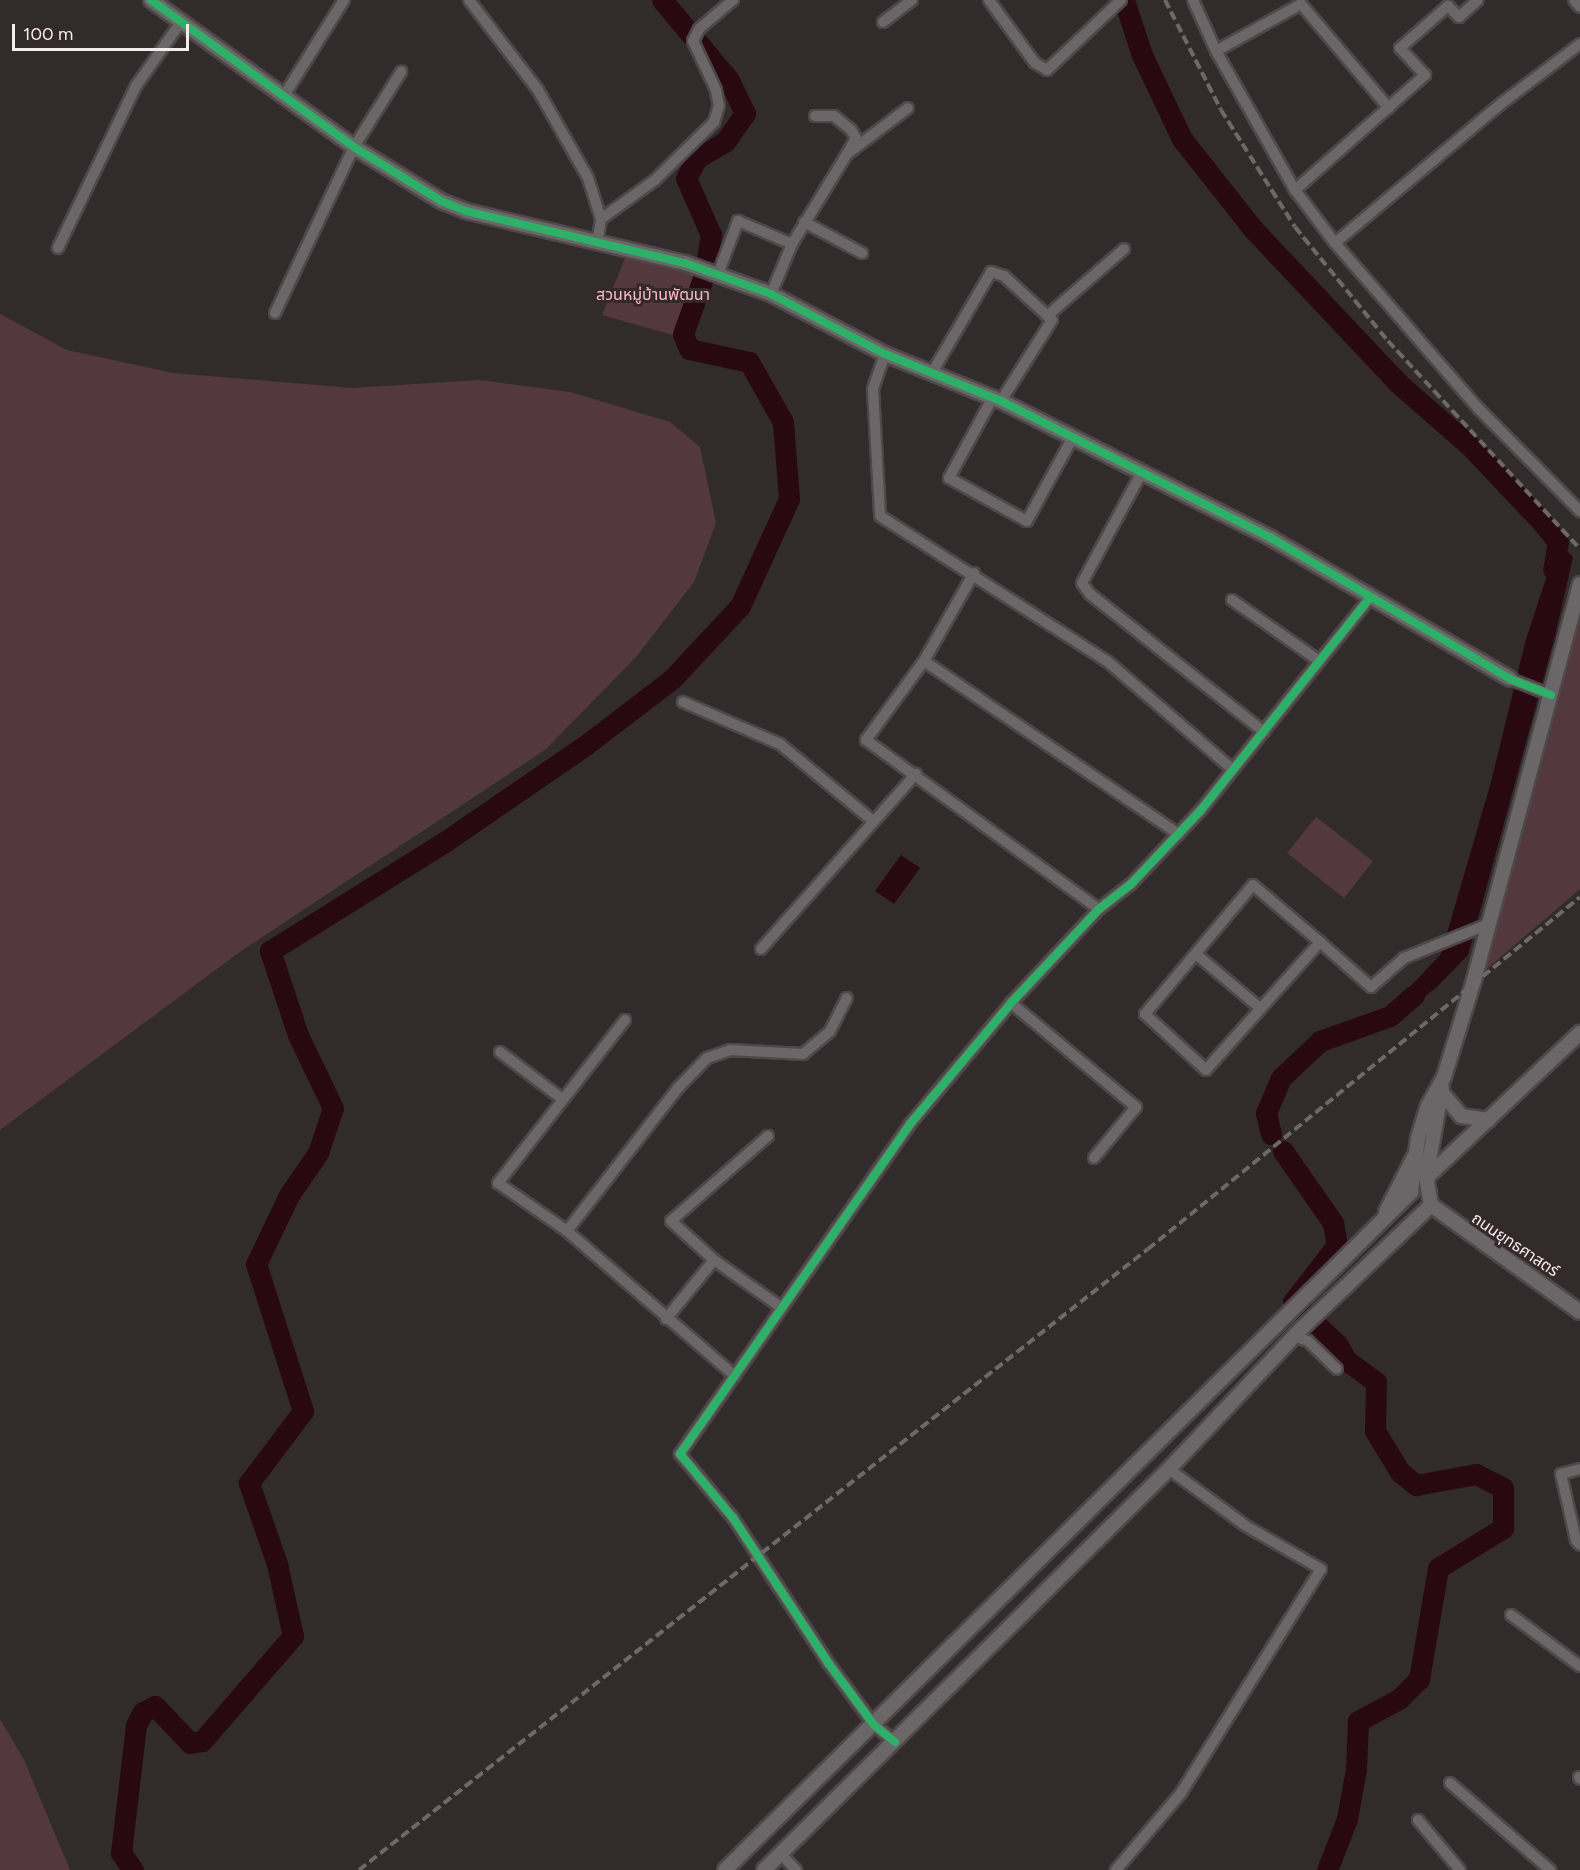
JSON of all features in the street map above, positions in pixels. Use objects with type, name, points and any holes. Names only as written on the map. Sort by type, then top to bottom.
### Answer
[{"type":"main road","points":[[151,0],[285,94],[354,147],[441,201],[466,211],[598,239],[685,262],[771,294],[885,354],[933,371],[1073,437],[1271,538],[1369,599],[1510,679]]},
{"type":"main road","points":[[764,1870],[1169,1469],[1297,1333],[1431,1205],[1426,1178],[1444,1077],[1546,694],[1580,584]]},
{"type":"main road","points":[[1426,1178],[1580,1034]]},
{"type":"main road","points":[[725,1870],[1411,1192],[1416,1154],[1428,1106],[1444,1077]]},
{"type":"main road","points":[[1442,1093],[1461,1116],[1488,1120]]},
{"type":"main road","points":[[1381,1222],[1416,1154]]},
{"type":"main road","name":"ถนนยุทธศาสตร์","points":[[1431,1205],[1580,1311]]},
{"type":"street","points":[[285,94],[344,0]]},
{"type":"street","points":[[469,0],[538,90],[588,178],[601,219],[598,239]]},
{"type":"street","points":[[601,219],[655,180],[714,122],[719,106],[716,90],[695,36],[733,0]]},
{"type":"street","points":[[883,22],[912,0]]},
{"type":"street","points":[[990,0],[1035,63],[1047,70],[1120,1]]},
{"type":"street","points":[[1193,0],[1216,51],[1295,190],[1335,243],[1479,409],[1580,511]]},
{"type":"street","points":[[1295,190],[1425,75],[1400,48],[1448,6],[1459,17],[1478,0]]},
{"type":"street","points":[[1574,0],[1580,7]]},
{"type":"street","points":[[1216,51],[1302,1],[1389,108]]},
{"type":"street","points":[[58,248],[136,86],[181,22]]},
{"type":"street","points":[[1335,243],[1502,103],[1580,44]]},
{"type":"street","points":[[275,313],[354,147],[401,72]]},
{"type":"street","points":[[847,154],[908,108]]},
{"type":"street","points":[[771,294],[792,244],[856,138],[851,130],[834,116],[815,116]]},
{"type":"street","points":[[715,273],[738,220],[792,244]]},
{"type":"street","points":[[804,222],[862,253]]},
{"type":"street","points":[[1047,316],[1124,249]]},
{"type":"street","points":[[933,371],[991,272],[1004,276],[1052,320],[997,400],[949,478],[1027,521],[1073,437]]},
{"type":"street","points":[[885,354],[873,390],[880,516],[974,573],[1107,661],[1232,769]]},
{"type":"street","points":[[1142,472],[1082,583],[1090,594],[1264,732]]},
{"type":"street","points":[[974,573],[924,661],[866,740],[916,774],[1099,909]]},
{"type":"street","points":[[895,1742],[874,1725],[829,1664],[733,1518],[680,1454],[910,1124],[1011,1003],[1099,909],[1131,884],[1179,834],[1264,732],[1318,660],[1369,599]]},
{"type":"street","points":[[1232,600],[1318,660]]},
{"type":"street","points":[[924,661],[1179,834]]},
{"type":"street","points":[[1510,679],[1546,694]]},
{"type":"street","points":[[683,702],[780,744],[872,820]]},
{"type":"street","points":[[762,950],[872,820],[916,774]]},
{"type":"street","points":[[1320,942],[1206,1070],[1145,1014],[1253,885],[1320,942],[1371,987],[1404,958],[1486,925]]},
{"type":"street","points":[[1196,954],[1260,1008]]},
{"type":"street","points":[[567,1231],[678,1088],[707,1058],[730,1050],[803,1054],[831,1031],[847,998]]},
{"type":"street","points":[[1011,1003],[1136,1107],[1094,1158]]},
{"type":"street","points":[[626,1020],[561,1098],[498,1183],[567,1231],[666,1319],[735,1376]]},
{"type":"street","points":[[500,1052],[561,1098]]},
{"type":"street","points":[[768,1136],[671,1221],[714,1260],[782,1308]]},
{"type":"street","points":[[1411,1192],[1426,1178]]},
{"type":"street","points":[[666,1319],[714,1260]]},
{"type":"street","points":[[1297,1333],[1337,1369]]},
{"type":"street","points":[[1580,1468],[1561,1474],[1575,1540],[1580,1545]]},
{"type":"street","points":[[1116,1870],[1180,1793],[1321,1569],[1246,1526],[1169,1469]]},
{"type":"street","points":[[1511,1615],[1580,1666]]},
{"type":"street","points":[[1450,1783],[1550,1870]]},
{"type":"street","points":[[1418,1820],[1460,1870]]},
{"type":"street","points":[[781,1854],[796,1870]]},
{"type":"green space","name":"สวนหมู่บ้านพัฒนา","points":[[627,253],[704,275],[680,337],[602,315]]},
{"type":"green space","points":[[0,314],[67,350],[173,373],[352,388],[479,380],[570,392],[670,422],[700,447],[716,523],[694,582],[636,657],[545,750],[241,951],[0,1130]]},
{"type":"green space","points":[[1580,584],[1580,889],[1474,980]]},
{"type":"green space","points":[[1316,817],[1373,861],[1344,898],[1287,853]]},
{"type":"green space","points":[[0,1719],[24,1760],[70,1870],[0,1870]]},
{"type":"shaded area","points":[[1558,542],[1573,557],[1555,636],[1468,955],[1437,987],[1398,1018],[1390,1008],[1441,954],[1491,782],[1526,639]]},
{"type":"shaded area","points":[[901,855],[920,868],[894,904],[875,891]]},
{"type":"waterway","points":[[133,1870],[121,1853],[136,1725],[143,1712],[155,1706],[190,1743],[202,1741],[293,1636],[277,1564],[249,1483],[303,1411],[256,1264],[289,1195],[318,1153],[333,1108],[298,1035],[270,951],[446,841],[587,744],[672,679],[740,606],[789,499],[783,422],[749,362],[689,349],[683,334],[704,275],[711,235],[686,178],[697,158],[725,142],[745,113],[729,80],[662,0]]},
{"type":"waterway","points":[[1124,0],[1142,55],[1182,139],[1253,229],[1398,383],[1471,447],[1540,520],[1558,542],[1553,570]]},
{"type":"waterway","points":[[1271,1134],[1266,1113],[1281,1078],[1320,1041],[1390,1016],[1414,995]]},
{"type":"waterway","points":[[1283,1151],[1333,1223],[1337,1245],[1293,1302],[1338,1345],[1346,1360],[1376,1382],[1375,1431],[1400,1472],[1416,1485],[1476,1474],[1503,1488],[1503,1528],[1438,1568],[1419,1679],[1399,1699],[1358,1721],[1356,1769],[1347,1819],[1327,1870]]},
{"type":"railway","points":[[1165,0],[1221,110],[1295,227],[1388,341],[1580,549]]},
{"type":"railway","points":[[359,1870],[1148,1249],[1580,897]]},
{"type":"cycle path","points":[[151,0],[354,147],[441,201],[466,211],[685,263],[771,294],[885,354],[1001,401],[1271,538],[1510,679],[1551,695]]},
{"type":"cycle path","points":[[895,1742],[874,1725],[829,1664],[733,1518],[680,1454],[910,1124],[1011,1003],[1099,909],[1131,884],[1201,810],[1369,599]]}]
